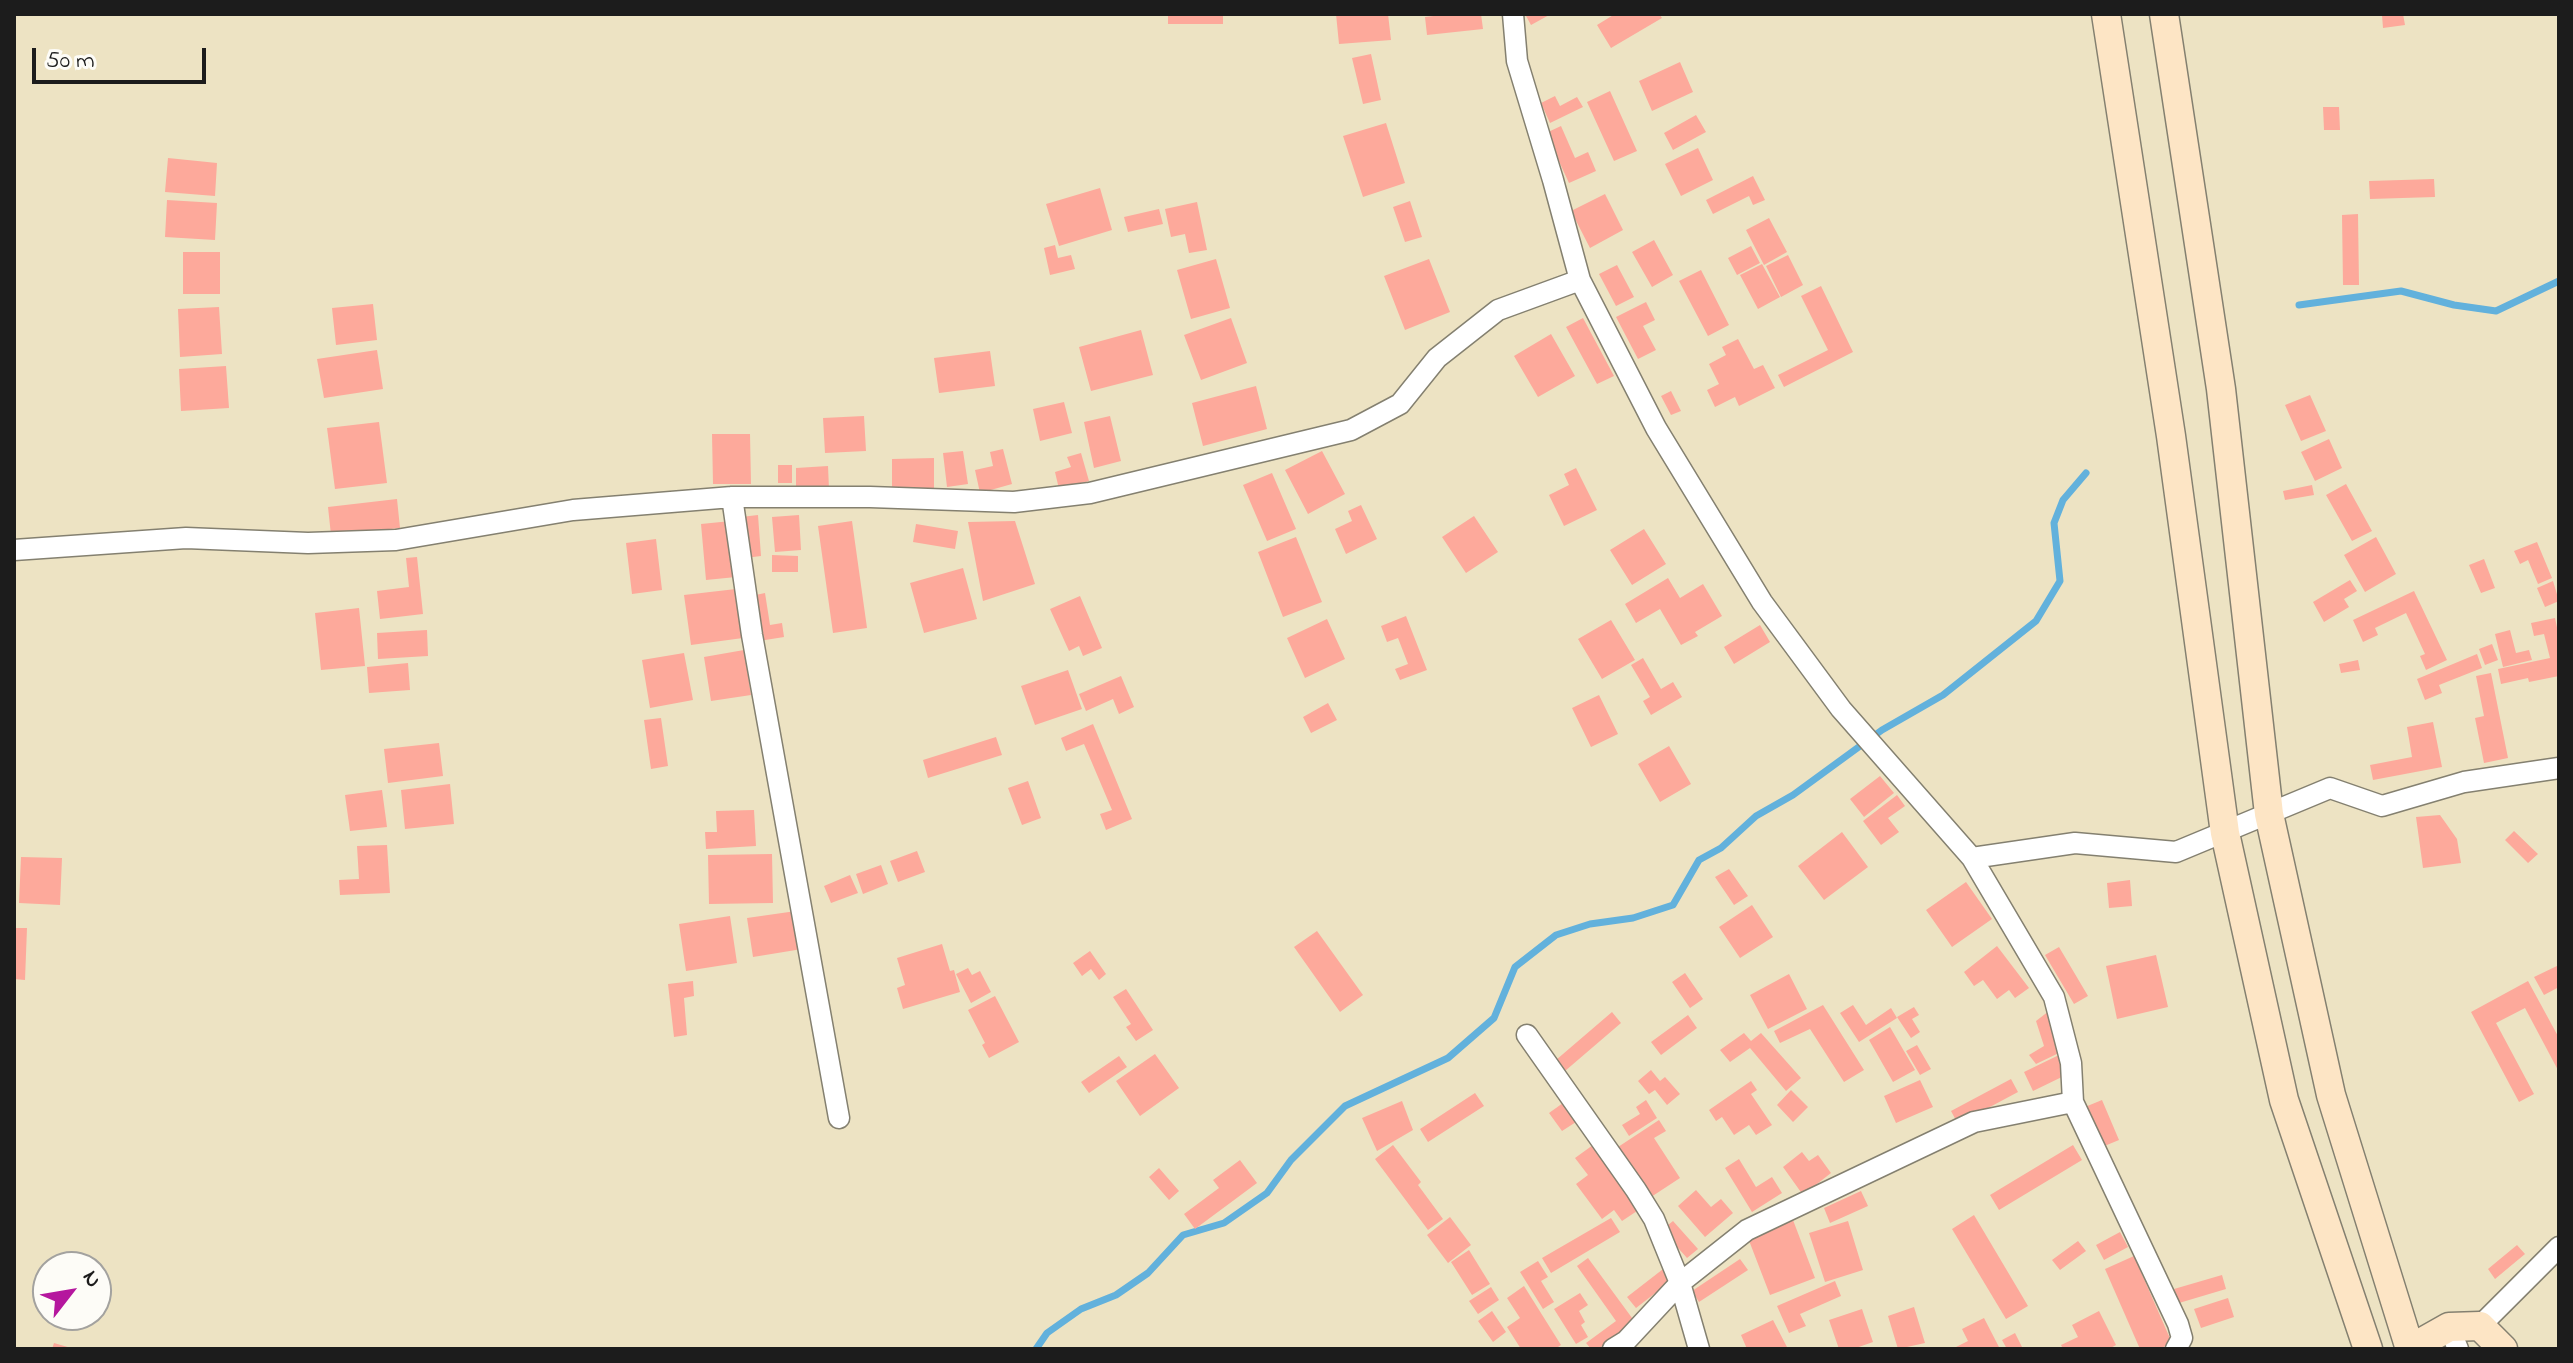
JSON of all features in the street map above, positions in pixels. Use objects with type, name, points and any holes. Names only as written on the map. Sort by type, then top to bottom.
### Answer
[{"type":"main road","points":[[2106,14],[2171,436],[2225,833],[2284,1100],[2368,1349]]},
{"type":"main road","points":[[2164,14],[2221,389],[2269,814],[2331,1095],[2410,1349],[2453,1338],[2480,1326],[2503,1349]]},
{"type":"street","points":[[1513,14],[1517,61],[1580,280],[1656,428],[1762,602],[1841,709],[1972,858],[2054,997],[2071,1063],[2073,1102],[2178,1324],[2182,1338],[2176,1349]]},
{"type":"street","points":[[14,550],[186,538],[308,543],[396,540],[573,510],[732,497],[870,497],[1014,502],[1090,493],[1351,430],[1400,404],[1437,358],[1498,310],[1580,280]]},
{"type":"street","points":[[732,497],[752,635],[839,1118]]},
{"type":"street","points":[[1972,858],[2075,843],[2176,852],[2330,788],[2382,806],[2464,782],[2559,768]]},
{"type":"street","points":[[1527,1035],[1654,1219],[1680,1283],[1699,1349]]},
{"type":"street","points":[[1613,1349],[1626,1341],[1680,1283],[1747,1230],[1974,1122],[2073,1102]]},
{"type":"street","points":[[2480,1326],[2559,1247]]},
{"type":"building","points":[[1168,14],[1223,14],[1223,24],[1168,24]]},
{"type":"building","points":[[1336,14],[1388,14],[1391,40],[1339,44]]},
{"type":"building","points":[[1481,14],[1483,29],[1427,35],[1425,17]]},
{"type":"building","points":[[1525,14],[1551,14],[1531,25]]},
{"type":"building","points":[[1615,14],[1659,14],[1662,18],[1611,48],[1597,25]]},
{"type":"building","points":[[2403,14],[2405,25],[2383,28],[2382,15]]},
{"type":"building","points":[[1371,54],[1381,100],[1363,104],[1352,58]]},
{"type":"building","points":[[1680,62],[1693,92],[1652,111],[1639,81]]},
{"type":"building","points":[[1610,91],[1637,151],[1614,161],[1587,102]]},
{"type":"building","points":[[1555,96],[1560,106],[1577,97],[1583,107],[1550,123],[1541,103]]},
{"type":"building","points":[[2323,107],[2339,107],[2340,130],[2324,130]]},
{"type":"building","points":[[1696,115],[1706,132],[1673,150],[1664,133]]},
{"type":"building","points":[[1386,123],[1405,183],[1363,197],[1343,136]]},
{"type":"building","points":[[1561,126],[1575,158],[1588,152],[1596,171],[1569,183],[1546,133]]},
{"type":"building","points":[[1698,148],[1713,180],[1681,196],[1665,164]]},
{"type":"building","points":[[168,158],[217,163],[215,196],[165,192]]},
{"type":"building","points":[[1753,176],[1765,200],[1753,205],[1749,196],[1713,214],[1706,200]]},
{"type":"building","points":[[2434,179],[2435,197],[2370,199],[2369,181]]},
{"type":"building","points":[[1100,188],[1112,230],[1059,246],[1046,204]]},
{"type":"building","points":[[1605,194],[1623,230],[1590,248],[1571,211]]},
{"type":"building","points":[[167,200],[217,203],[215,240],[165,237]]},
{"type":"building","points":[[1410,201],[1422,237],[1405,242],[1393,207]]},
{"type":"building","points":[[1197,202],[1207,250],[1189,253],[1185,234],[1171,237],[1165,209]]},
{"type":"building","points":[[1159,209],[1163,224],[1128,232],[1124,217]]},
{"type":"building","points":[[2358,214],[2359,285],[2343,285],[2342,215]]},
{"type":"building","points":[[1769,218],[1787,252],[1764,265],[1746,230]]},
{"type":"building","points":[[1654,240],[1673,275],[1652,287],[1632,252]]},
{"type":"building","points":[[1055,245],[1058,258],[1071,255],[1075,269],[1050,275],[1044,248]]},
{"type":"building","points":[[1751,246],[1760,263],[1737,275],[1728,258]]},
{"type":"building","points":[[183,252],[220,252],[220,294],[183,294]]},
{"type":"building","points":[[1788,255],[1803,285],[1781,297],[1766,266]]},
{"type":"building","points":[[1216,259],[1230,308],[1191,319],[1177,270]]},
{"type":"building","points":[[1429,259],[1450,312],[1405,330],[1384,276]]},
{"type":"building","points":[[1762,264],[1780,297],[1758,309],[1740,275]]},
{"type":"building","points":[[1617,265],[1634,297],[1616,306],[1599,274]]},
{"type":"building","points":[[1701,270],[1729,325],[1708,336],[1679,281]]},
{"type":"building","points":[[1821,286],[1853,352],[1784,387],[1778,375],[1828,350],[1801,296]]},
{"type":"building","points":[[1646,302],[1655,320],[1643,326],[1656,350],[1638,359],[1616,317]]},
{"type":"building","points":[[373,304],[377,340],[336,345],[332,308]]},
{"type":"building","points":[[219,307],[222,354],[180,357],[178,309]]},
{"type":"building","points":[[1231,318],[1247,363],[1201,380],[1184,335]]},
{"type":"building","points":[[1583,318],[1614,376],[1597,384],[1566,327]]},
{"type":"building","points":[[1141,330],[1153,375],[1091,391],[1079,347]]},
{"type":"building","points":[[1551,334],[1575,376],[1538,397],[1514,356]]},
{"type":"building","points":[[1738,339],[1754,369],[1763,365],[1775,388],[1739,406],[1735,397],[1715,407],[1707,390],[1719,384],[1709,364],[1726,355],[1722,347]]},
{"type":"building","points":[[377,350],[383,389],[324,398],[317,359]]},
{"type":"building","points":[[990,351],[995,386],[939,393],[934,358]]},
{"type":"building","points":[[226,366],[229,408],[181,411],[179,369]]},
{"type":"building","points":[[1256,386],[1267,429],[1203,446],[1192,403]]},
{"type":"building","points":[[1671,391],[1681,411],[1671,415],[1661,396]]},
{"type":"building","points":[[2310,395],[2326,431],[2301,441],[2285,405]]},
{"type":"building","points":[[1064,402],[1072,433],[1040,441],[1033,409]]},
{"type":"building","points":[[864,416],[866,451],[825,453],[823,418]]},
{"type":"building","points":[[1110,416],[1121,461],[1094,468],[1084,422]]},
{"type":"building","points":[[379,422],[387,483],[335,489],[327,428]]},
{"type":"building","points":[[712,434],[750,434],[751,484],[713,484]]},
{"type":"building","points":[[2329,439],[2342,468],[2315,481],[2301,452]]},
{"type":"building","points":[[1003,449],[1012,484],[980,493],[975,470],[993,466],[990,452]]},
{"type":"building","points":[[963,451],[968,484],[947,487],[943,453]]},
{"type":"building","points":[[1322,451],[1345,494],[1308,514],[1285,470]]},
{"type":"building","points":[[1081,453],[1089,481],[1059,489],[1055,472],[1071,467],[1067,457]]},
{"type":"building","points":[[934,458],[934,489],[892,489],[892,459]]},
{"type":"building","points":[[778,465],[792,465],[792,483],[778,483]]},
{"type":"building","points":[[828,466],[829,489],[796,490],[796,468]]},
{"type":"building","points":[[1576,468],[1597,510],[1564,526],[1549,495],[1569,485],[1564,474]]},
{"type":"building","points":[[1272,473],[1296,529],[1267,541],[1243,485]]},
{"type":"building","points":[[2346,484],[2372,531],[2352,541],[2326,495]]},
{"type":"building","points":[[2312,485],[2314,495],[2285,500],[2283,491]]},
{"type":"building","points":[[397,499],[400,528],[331,535],[328,507]]},
{"type":"building","points":[[1361,505],[1377,539],[1346,554],[1335,529],[1352,521],[1348,511]]},
{"type":"building","points":[[758,515],[761,556],[745,558],[741,517]]},
{"type":"building","points":[[799,515],[801,550],[775,552],[772,517]]},
{"type":"building","points":[[1474,516],[1498,552],[1466,573],[1442,537]]},
{"type":"building","points":[[731,521],[736,577],[706,580],[701,524]]},
{"type":"building","points":[[852,521],[867,628],[833,633],[818,526]]},
{"type":"building","points":[[1015,521],[1035,584],[983,601],[968,522]]},
{"type":"building","points":[[916,524],[958,531],[955,549],[913,542]]},
{"type":"building","points":[[1644,529],[1666,564],[1632,585],[1610,550]]},
{"type":"building","points":[[1296,537],[1322,602],[1283,617],[1258,552]]},
{"type":"building","points":[[2376,537],[2396,574],[2365,592],[2344,555]]},
{"type":"building","points":[[656,539],[662,590],[632,594],[626,543]]},
{"type":"building","points":[[2537,542],[2552,578],[2538,584],[2528,560],[2520,564],[2514,551]]},
{"type":"building","points":[[772,555],[798,556],[798,572],[772,572]]},
{"type":"building","points":[[417,557],[423,614],[380,619],[377,591],[409,587],[406,558]]},
{"type":"building","points":[[2484,559],[2495,588],[2481,593],[2469,565]]},
{"type":"building","points":[[963,568],[977,619],[924,633],[910,583]]},
{"type":"building","points":[[1668,578],[1680,598],[1703,584],[1722,616],[1695,632],[1698,636],[1681,645],[1660,609],[1636,623],[1625,604]]},
{"type":"building","points":[[2350,580],[2357,591],[2344,599],[2349,607],[2324,622],[2313,602]]},
{"type":"building","points":[[2553,581],[2559,601],[2545,607],[2537,588]]},
{"type":"building","points":[[736,589],[743,638],[691,645],[684,595]]},
{"type":"building","points":[[2414,591],[2447,660],[2426,670],[2420,656],[2425,654],[2406,613],[2375,628],[2378,635],[2363,642],[2353,620]]},
{"type":"building","points":[[765,593],[770,625],[782,623],[784,637],[759,641],[751,596]]},
{"type":"building","points":[[1080,596],[1102,648],[1083,656],[1079,646],[1069,651],[1050,609]]},
{"type":"building","points":[[359,608],[365,666],[321,670],[315,613]]},
{"type":"building","points":[[1406,616],[1427,670],[1400,680],[1395,669],[1408,664],[1398,638],[1387,642],[1381,626]]},
{"type":"building","points":[[2555,618],[2559,637],[2559,676],[2501,684],[2498,669],[2550,658],[2544,634],[2534,636],[2531,623]]},
{"type":"building","points":[[1327,619],[1345,659],[1305,678],[1287,638]]},
{"type":"building","points":[[1611,620],[1635,660],[1602,679],[1578,639]]},
{"type":"building","points":[[1760,625],[1770,642],[1734,664],[1724,647]]},
{"type":"building","points":[[427,630],[428,656],[378,659],[377,633]]},
{"type":"building","points":[[2510,630],[2516,653],[2529,650],[2532,660],[2503,667],[2495,634]]},
{"type":"building","points":[[2492,644],[2498,660],[2485,665],[2479,649]]},
{"type":"building","points":[[744,650],[751,695],[711,701],[704,657]]},
{"type":"building","points":[[684,653],[693,700],[650,708],[642,660]]},
{"type":"building","points":[[2477,654],[2482,668],[2439,685],[2442,693],[2425,700],[2417,679]]},
{"type":"building","points":[[1643,658],[1661,689],[1673,682],[1682,697],[1651,715],[1643,701],[1650,697],[1631,665]]},
{"type":"building","points":[[2358,660],[2360,670],[2341,673],[2339,664]]},
{"type":"building","points":[[408,663],[410,690],[369,693],[367,667]]},
{"type":"building","points":[[1068,670],[1082,709],[1035,725],[1021,686]]},
{"type":"building","points":[[2491,673],[2508,758],[2484,763],[2475,718],[2484,716],[2476,676]]},
{"type":"building","points":[[1121,676],[1134,707],[1119,714],[1113,699],[1086,711],[1079,694]]},
{"type":"building","points":[[1599,695],[1618,734],[1591,747],[1572,708]]},
{"type":"building","points":[[1328,703],[1337,720],[1311,733],[1303,717]]},
{"type":"building","points":[[661,718],[668,766],[651,769],[644,720]]},
{"type":"building","points":[[2433,722],[2442,767],[2373,780],[2370,765],[2412,757],[2407,727]]},
{"type":"building","points":[[1093,724],[1132,819],[1106,830],[1100,814],[1112,810],[1084,744],[1066,751],[1061,738]]},
{"type":"building","points":[[996,737],[1002,755],[928,778],[923,760]]},
{"type":"building","points":[[439,743],[443,776],[388,783],[384,749]]},
{"type":"building","points":[[1669,746],[1691,784],[1660,802],[1638,764]]},
{"type":"building","points":[[1880,776],[1894,793],[1864,817],[1850,799]]},
{"type":"building","points":[[1028,781],[1041,818],[1022,825],[1008,788]]},
{"type":"building","points":[[450,784],[454,824],[405,829],[401,790]]},
{"type":"building","points":[[382,790],[387,827],[350,831],[345,795]]},
{"type":"building","points":[[1897,795],[1905,806],[1888,818],[1899,832],[1881,845],[1863,821]]},
{"type":"building","points":[[754,810],[756,846],[706,849],[705,832],[717,832],[716,811]]},
{"type":"building","points":[[2440,815],[2457,839],[2461,863],[2423,868],[2416,817]]},
{"type":"building","points":[[2514,831],[2538,854],[2528,863],[2505,840]]},
{"type":"building","points":[[1842,832],[1868,867],[1824,900],[1798,866]]},
{"type":"building","points":[[387,845],[390,893],[340,895],[339,880],[359,879],[357,846]]},
{"type":"building","points":[[917,851],[925,872],[898,882],[890,861]]},
{"type":"building","points":[[772,854],[773,903],[709,904],[708,855]]},
{"type":"building","points":[[21,857],[62,858],[60,905],[19,903]]},
{"type":"building","points":[[881,865],[888,884],[863,894],[856,874]]},
{"type":"building","points":[[1729,869],[1748,896],[1734,905],[1715,877]]},
{"type":"building","points":[[850,875],[858,893],[831,903],[824,886]]},
{"type":"building","points":[[2130,880],[2132,906],[2109,908],[2107,883]]},
{"type":"building","points":[[1966,882],[1992,919],[1952,947],[1926,910]]},
{"type":"building","points":[[1752,905],[1773,937],[1740,958],[1719,927]]},
{"type":"building","points":[[796,911],[802,949],[753,957],[747,918]]},
{"type":"building","points":[[730,916],[737,963],[686,971],[679,924]]},
{"type":"building","points":[[14,928],[27,928],[25,980],[14,979]]},
{"type":"building","points":[[1317,931],[1363,995],[1340,1012],[1294,947]]},
{"type":"building","points":[[942,944],[960,992],[903,1009],[897,988],[905,985],[897,958]]},
{"type":"building","points":[[1997,946],[2029,988],[2015,998],[2009,990],[1997,999],[1983,980],[1974,986],[1964,972]]},
{"type":"building","points":[[2059,947],[2088,996],[2074,1004],[2045,955]]},
{"type":"building","points":[[1090,951],[1106,974],[1099,980],[1091,969],[1082,976],[1073,963]]},
{"type":"building","points":[[2156,955],[2168,1007],[2117,1019],[2106,966]]},
{"type":"building","points":[[2559,965],[2559,987],[2544,995],[2534,977]]},
{"type":"building","points":[[968,968],[972,975],[980,971],[991,992],[971,1003],[956,974]]},
{"type":"building","points":[[1685,973],[1703,999],[1690,1008],[1672,982]]},
{"type":"building","points":[[1789,974],[1807,1009],[1768,1029],[1750,995]]},
{"type":"building","points":[[693,981],[694,996],[684,998],[687,1035],[674,1037],[668,984]]},
{"type":"building","points":[[2528,981],[2559,1038],[2559,1072],[2525,1008],[2496,1023],[2534,1094],[2519,1102],[2471,1012]]},
{"type":"building","points":[[1126,989],[1153,1030],[1136,1041],[1126,1027],[1131,1024],[1113,997]]},
{"type":"building","points":[[995,996],[1019,1042],[989,1058],[968,1010]]},
{"type":"building","points":[[1823,1005],[1864,1070],[1844,1082],[1810,1029],[1780,1043],[1774,1031]]},
{"type":"building","points":[[1853,1005],[1866,1025],[1891,1008],[1897,1018],[1859,1042],[1840,1013]]},
{"type":"building","points":[[1914,1007],[1919,1015],[1912,1019],[1920,1032],[1911,1038],[1897,1017]]},
{"type":"building","points":[[2049,1011],[2061,1052],[2036,1064],[2029,1055],[2044,1046],[2036,1021]]},
{"type":"building","points":[[1612,1012],[1621,1023],[1565,1071],[1556,1060]]},
{"type":"building","points":[[1688,1015],[1697,1028],[1661,1055],[1651,1042]]},
{"type":"building","points":[[1890,1027],[1915,1070],[1893,1082],[1869,1040]]},
{"type":"building","points":[[1744,1033],[1751,1041],[1761,1033],[1801,1078],[1786,1091],[1750,1048],[1730,1062],[1720,1050]]},
{"type":"building","points":[[1917,1045],[1931,1069],[1920,1075],[1906,1051]]},
{"type":"building","points":[[1155,1054],[1179,1088],[1140,1116],[1116,1081]]},
{"type":"building","points":[[2059,1055],[2068,1074],[2033,1091],[2024,1072]]},
{"type":"building","points":[[1119,1056],[1127,1067],[1089,1093],[1081,1082]]},
{"type":"building","points":[[1651,1070],[1660,1081],[1665,1077],[1680,1094],[1667,1105],[1655,1090],[1649,1094],[1638,1081]]},
{"type":"building","points":[[2011,1079],[2018,1092],[1958,1124],[1951,1111]]},
{"type":"building","points":[[1920,1080],[1933,1107],[1896,1123],[1884,1096]]},
{"type":"building","points":[[1751,1081],[1757,1090],[1751,1094],[1772,1125],[1756,1135],[1749,1125],[1734,1135],[1722,1117],[1716,1121],[1709,1110]]},
{"type":"building","points":[[1791,1090],[1808,1107],[1793,1122],[1777,1105]]},
{"type":"building","points":[[1475,1093],[1484,1106],[1428,1142],[1420,1129]]},
{"type":"building","points":[[1646,1100],[1657,1118],[1629,1136],[1622,1125],[1640,1114],[1636,1107]]},
{"type":"building","points":[[2102,1100],[2119,1140],[2102,1147],[2085,1107]]},
{"type":"building","points":[[1402,1101],[1413,1130],[1377,1151],[1362,1118]]},
{"type":"building","points":[[1563,1103],[1576,1122],[1562,1131],[1549,1113]]},
{"type":"building","points":[[1659,1120],[1666,1131],[1654,1138],[1680,1178],[1648,1199],[1615,1149]]},
{"type":"building","points":[[1393,1145],[1421,1182],[1418,1185],[1443,1219],[1428,1230],[1375,1159]]},
{"type":"building","points":[[1593,1145],[1640,1209],[1622,1221],[1614,1210],[1602,1219],[1576,1184],[1588,1175],[1575,1158]]},
{"type":"building","points":[[2073,1145],[2082,1160],[1999,1210],[1990,1195]]},
{"type":"building","points":[[1802,1152],[1809,1161],[1818,1155],[1831,1173],[1803,1195],[1783,1167]]},
{"type":"building","points":[[1739,1159],[1756,1187],[1772,1177],[1782,1193],[1752,1212],[1725,1168]]},
{"type":"building","points":[[1240,1160],[1257,1183],[1195,1229],[1184,1214],[1219,1188],[1213,1180]]},
{"type":"building","points":[[1159,1168],[1179,1191],[1169,1200],[1149,1177]]},
{"type":"building","points":[[1696,1190],[1711,1207],[1721,1199],[1733,1213],[1705,1237],[1678,1206]]},
{"type":"building","points":[[1861,1191],[1868,1206],[1830,1223],[1824,1208]]},
{"type":"building","points":[[1974,1215],[2028,1306],[2006,1319],[1952,1229]]},
{"type":"building","points":[[1450,1217],[1471,1245],[1448,1263],[1427,1235]]},
{"type":"building","points":[[1611,1218],[1620,1232],[1551,1273],[1542,1258]]},
{"type":"building","points":[[1793,1220],[1815,1278],[1770,1295],[1748,1238]]},
{"type":"building","points":[[1673,1221],[1698,1249],[1687,1258],[1662,1230]]},
{"type":"building","points":[[1848,1221],[1863,1270],[1825,1282],[1809,1233]]},
{"type":"building","points":[[2120,1232],[2128,1247],[2104,1260],[2096,1245]]},
{"type":"building","points":[[2078,1241],[2086,1251],[2060,1270],[2052,1260]]},
{"type":"building","points":[[2517,1245],[2525,1254],[2495,1279],[2488,1269]]},
{"type":"building","points":[[1469,1250],[1490,1284],[1472,1295],[1451,1262]]},
{"type":"building","points":[[2134,1256],[2172,1343],[2159,1349],[2140,1349],[2105,1269]]},
{"type":"building","points":[[1588,1258],[1635,1322],[1598,1349],[1591,1349],[1586,1343],[1616,1321],[1577,1266]]},
{"type":"building","points":[[1740,1259],[1748,1270],[1699,1302],[1692,1291]]},
{"type":"building","points":[[1538,1261],[1548,1277],[1541,1281],[1554,1302],[1543,1309],[1520,1272]]},
{"type":"building","points":[[1667,1266],[1676,1277],[1636,1308],[1627,1297]]},
{"type":"building","points":[[2222,1275],[2226,1289],[2179,1303],[2174,1289]]},
{"type":"building","points":[[1835,1281],[1841,1296],[1800,1314],[1806,1326],[1789,1333],[1777,1306]]},
{"type":"building","points":[[1524,1286],[1561,1345],[1555,1349],[1521,1349],[1507,1327],[1520,1318],[1507,1298]]},
{"type":"building","points":[[1491,1287],[1499,1300],[1478,1314],[1469,1301]]},
{"type":"building","points":[[1580,1293],[1588,1305],[1579,1311],[1585,1322],[1581,1325],[1588,1337],[1576,1344],[1554,1309]]},
{"type":"building","points":[[2228,1298],[2234,1317],[2201,1328],[2194,1309]]},
{"type":"building","points":[[1914,1307],[1925,1343],[1898,1349],[1888,1316]]},
{"type":"building","points":[[1862,1309],[1873,1342],[1853,1349],[1839,1349],[1829,1320]]},
{"type":"building","points":[[1492,1311],[1506,1332],[1493,1342],[1478,1321]]},
{"type":"building","points":[[2099,1311],[2116,1345],[2109,1349],[2063,1349],[2061,1345],[2078,1337],[2072,1325]]},
{"type":"building","points":[[1984,1318],[2000,1349],[1957,1349],[1968,1341],[1962,1329]]},
{"type":"building","points":[[1773,1320],[1788,1349],[1747,1349],[1741,1335]]},
{"type":"building","points":[[2015,1333],[2023,1349],[2007,1349],[2002,1340]]},
{"type":"building","points":[[54,1343],[71,1348],[71,1349],[52,1349]]},
{"type":"waterway","points":[[2299,305],[2401,291],[2454,305],[2496,311],[2559,281]]},
{"type":"waterway","points":[[1036,1349],[1047,1333],[1081,1309],[1116,1295],[1148,1273],[1183,1235],[1224,1223],[1267,1193],[1291,1160],[1345,1106],[1448,1058],[1494,1018],[1515,967],[1556,935],[1590,924],[1633,918],[1673,905],[1699,860],[1721,848],[1756,816],[1793,795],[1882,730],[1943,695],[2036,621],[2060,581],[2054,523],[2063,500],[2086,473]]}]
